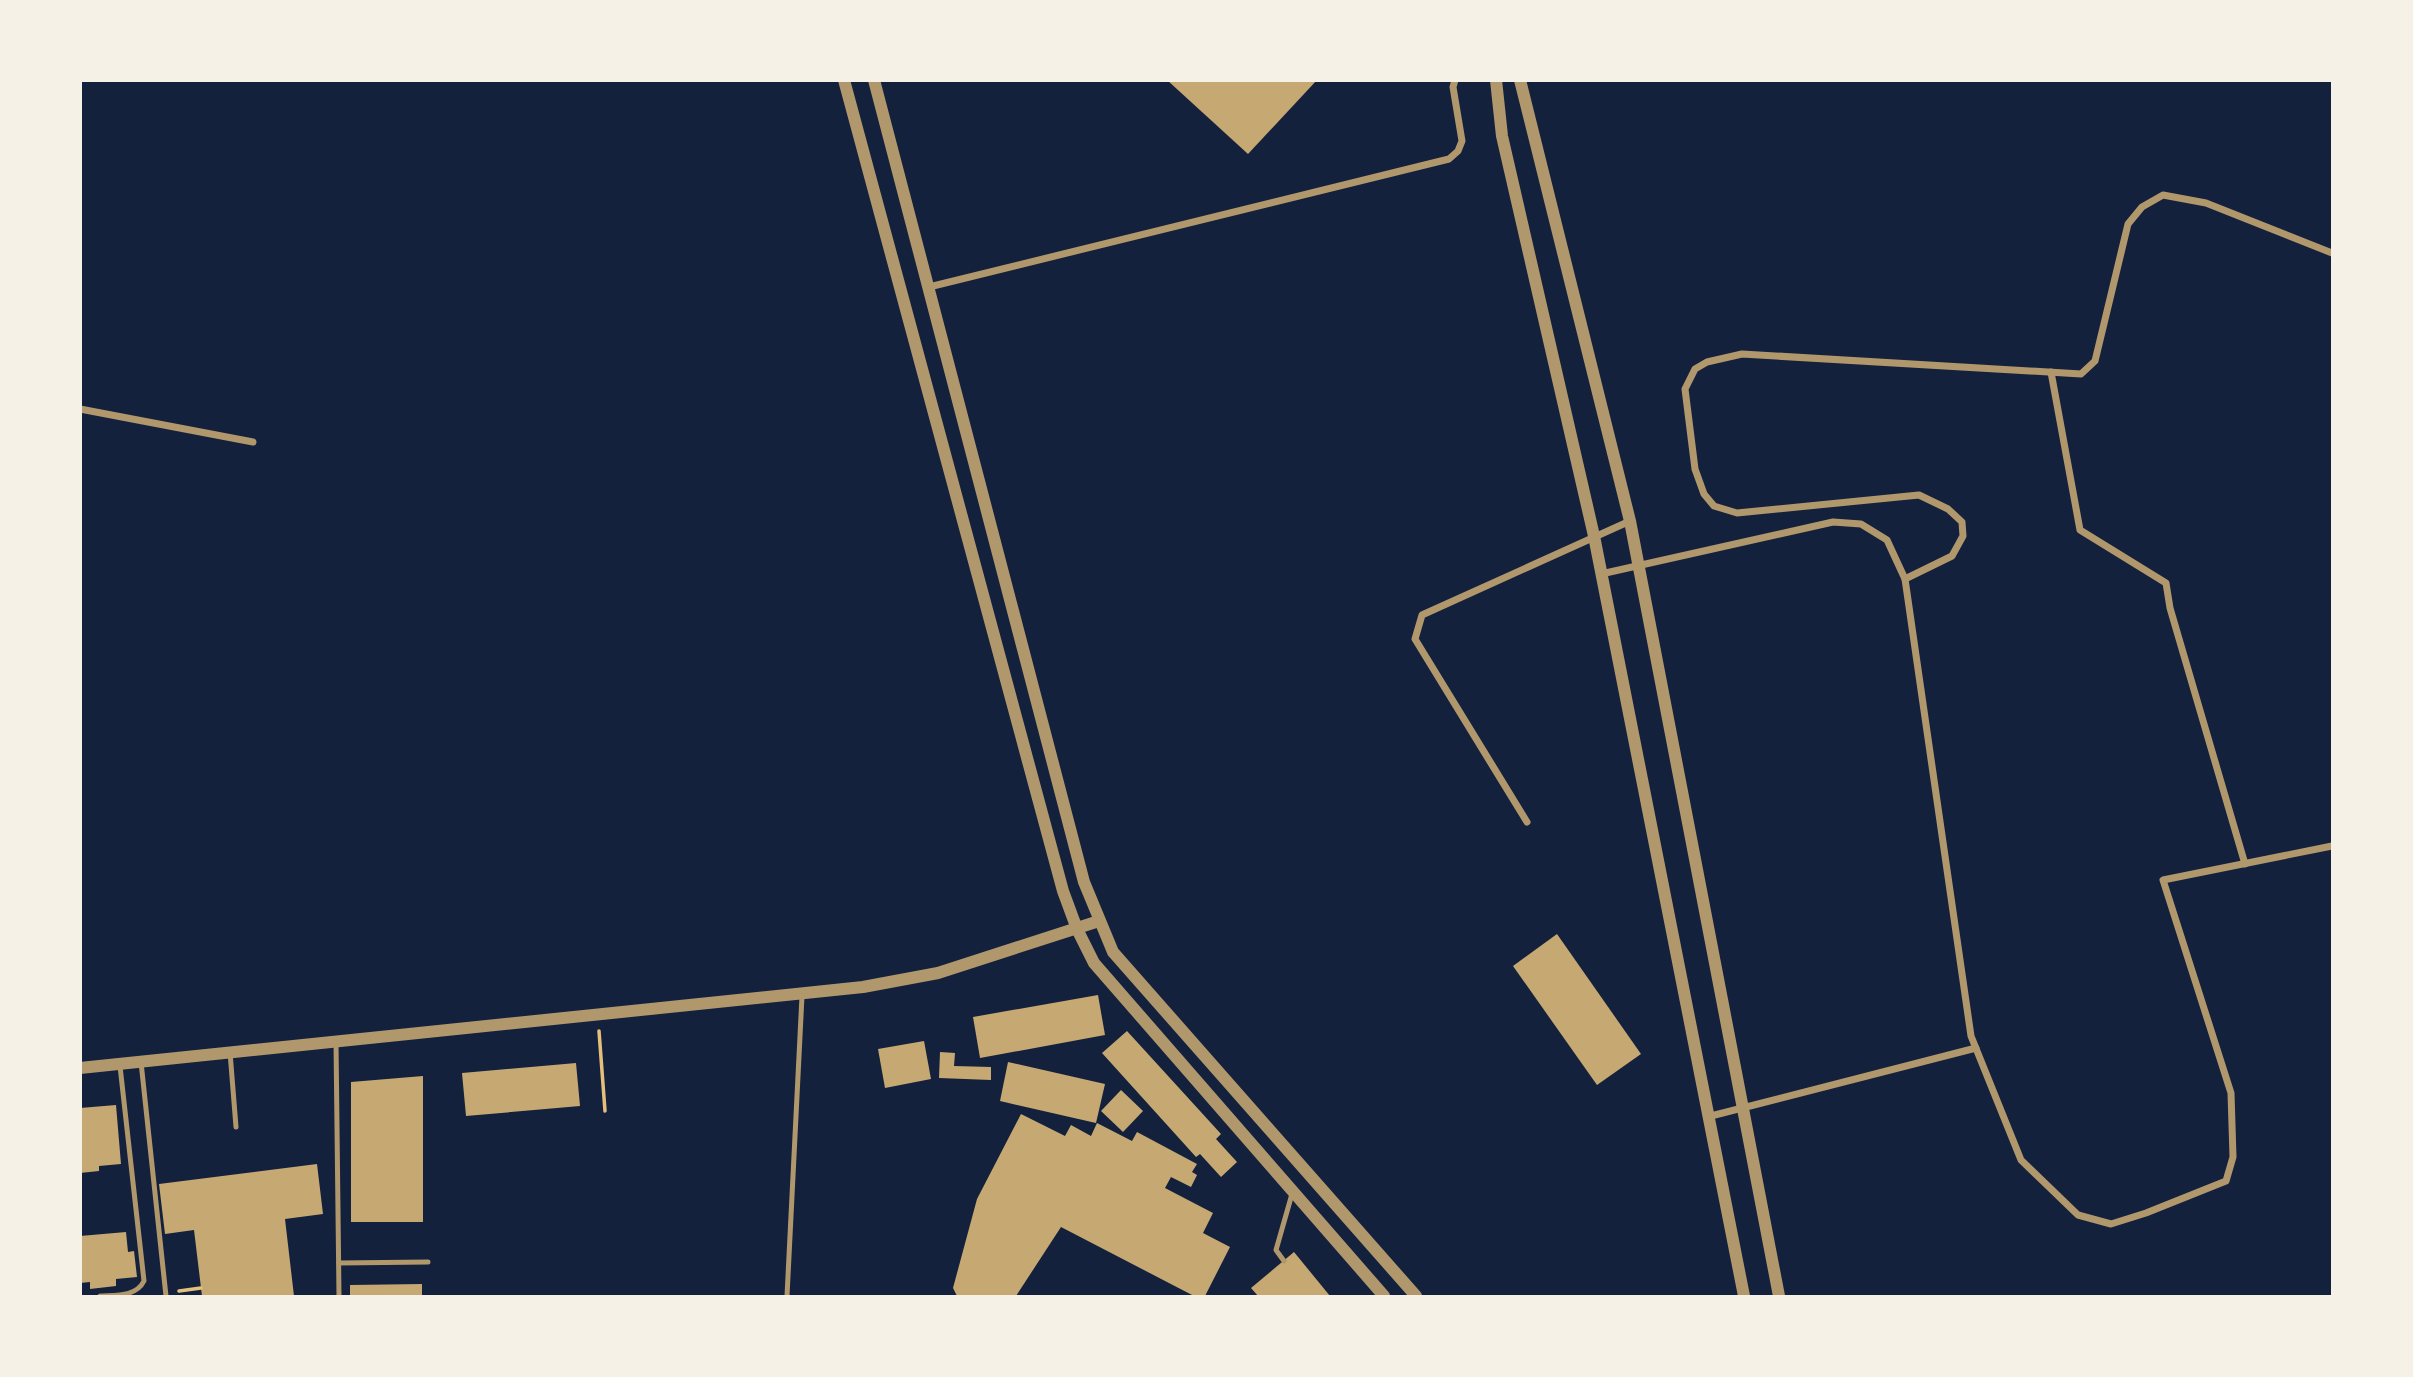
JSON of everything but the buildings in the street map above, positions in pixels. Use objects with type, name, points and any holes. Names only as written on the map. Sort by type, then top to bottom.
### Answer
[{"type":"street","points":[[844,80],[1063,891],[1077,929],[1094,963],[1384,1297]]},
{"type":"street","points":[[874,80],[1084,882],[1099,921],[1113,952],[1416,1297]]},
{"type":"street","points":[[929,287],[1449,159],[1458,151],[1462,141],[1453,87],[1455,80]]},
{"type":"street","points":[[1496,80],[1502,136],[1594,536],[1744,1297]]},
{"type":"street","points":[[1520,80],[1630,521],[1779,1297]]},
{"type":"street","points":[[1905,579],[1952,556],[1963,536],[1962,522],[1948,509],[1919,495],[1737,513],[1714,506],[1704,495],[1695,469],[1685,388],[1695,369],[1707,362],[1742,354],[2081,374],[2095,361],[2128,224],[2142,207],[2163,195],[2206,203],[2333,253]]},
{"type":"street","points":[[2051,372],[2080,530],[2166,583],[2170,608],[2245,864]]},
{"type":"street","points":[[80,409],[253,442]]},
{"type":"street","points":[[1527,822],[1415,639],[1422,615],[1630,521]]},
{"type":"street","points":[[1601,575],[1833,522],[1861,524],[1887,540],[1905,579],[1971,1037],[2021,1160],[2078,1215],[2111,1224],[2146,1213],[2226,1181],[2233,1157],[2231,1093],[2163,880],[2333,846]]},
{"type":"street","points":[[80,1068],[863,987],[937,973],[1099,921]]},
{"type":"street","points":[[1707,1117],[1976,1048]]},
{"type":"lane","points":[[787,1297],[802,995]]},
{"type":"lane","points":[[336,1042],[339,1297]]},
{"type":"lane","points":[[230,1052],[236,1127]]},
{"type":"lane","points":[[141,1062],[166,1295]]},
{"type":"lane","points":[[100,1297],[133,1293],[140,1289],[144,1281],[120,1064]]},
{"type":"lane","points":[[1284,1261],[1276,1250],[1293,1191]]},
{"type":"lane","points":[[338,1263],[428,1262]]},
{"type":"path","points":[[598,1015],[605,1111]]},
{"type":"path","points":[[166,1295],[201,1289]]}]
